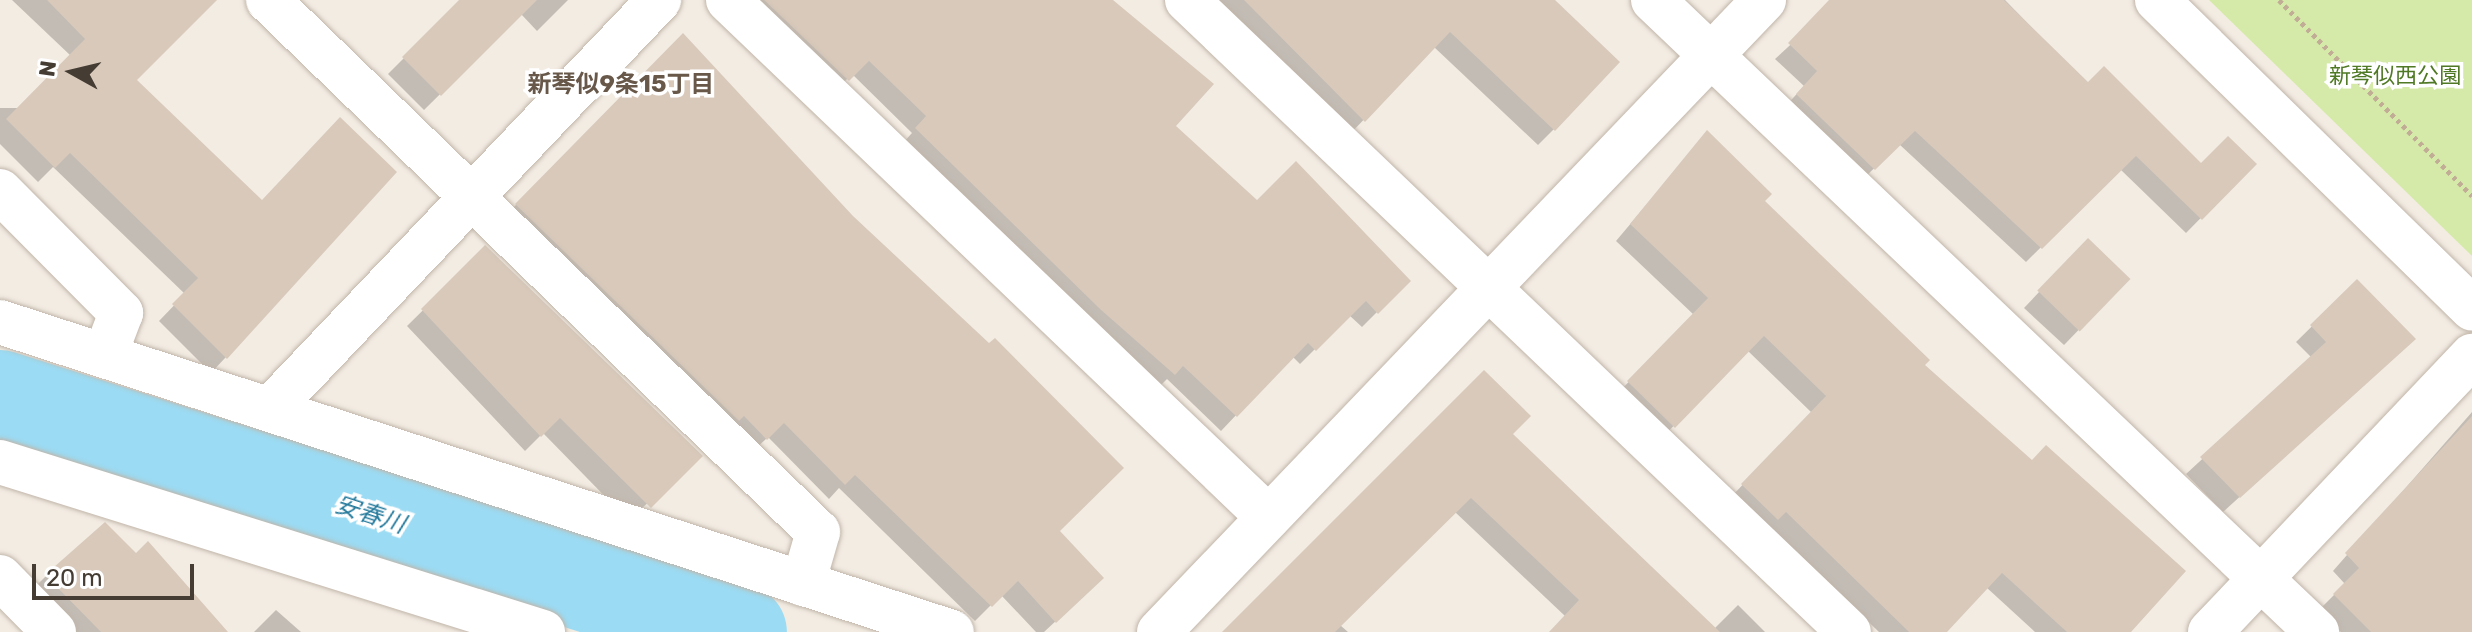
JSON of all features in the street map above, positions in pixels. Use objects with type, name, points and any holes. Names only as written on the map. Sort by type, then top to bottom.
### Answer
[{"type":"street","points":[[268,0],[818,532],[803,584]]},
{"type":"street","points":[[272,407],[659,0]]},
{"type":"street","points":[[728,0],[1268,517]]},
{"type":"street","points":[[1187,0],[1849,632]]},
{"type":"street","points":[[1653,0],[2317,632]]},
{"type":"street","points":[[1159,632],[1764,0]]},
{"type":"street","points":[[2157,0],[2472,308]]},
{"type":"street","points":[[0,191],[121,313],[105,355]]},
{"type":"street","points":[[0,322],[272,407],[952,632]]},
{"type":"street","points":[[2210,632],[2472,356]]},
{"type":"street","points":[[0,462],[543,632]]},
{"type":"street","points":[[0,577],[54,632]]},
{"type":"path","points":[[2279,0],[2472,196]]},
{"type":"green space","name":"新琴似西公園","points":[[2209,0],[2472,0],[2472,256]]},
{"type":"building","points":[[47,0],[217,0],[137,80],[262,200],[340,117],[397,172],[227,359],[172,304],[198,278],[70,153],[55,168],[6,119],[85,39]]},
{"type":"building","points":[[459,0],[537,0],[441,96],[402,57]]},
{"type":"building","points":[[764,0],[1113,0],[1214,84],[1176,126],[1257,200],[1296,161],[1411,281],[1378,314],[1366,301],[1316,351],[1308,343],[1237,417],[1183,366],[1175,375],[1100,309],[915,128],[926,116],[869,61],[849,81]]},
{"type":"building","points":[[1244,0],[1555,0],[1620,62],[1555,131],[1450,32],[1365,122]]},
{"type":"building","points":[[1829,0],[2004,0],[2088,82],[2104,66],[2201,163],[2228,136],[2257,164],[2202,220],[2136,156],[2042,249],[1915,131],[1875,170],[1796,94],[1817,71],[1788,43]]},
{"type":"building","points":[[683,33],[853,216],[989,343],[995,338],[1124,468],[1060,531],[1104,578],[1056,623],[1018,581],[992,607],[855,475],[845,485],[784,423],[767,440],[744,416],[739,421],[515,204]]},
{"type":"building","points":[[1707,130],[1772,194],[1765,201],[1930,360],[1925,365],[2032,460],[2046,445],[2186,571],[2131,632],[2067,632],[2002,573],[1947,632],[1909,632],[1786,512],[1778,520],[1741,484],[1826,396],[1764,336],[1675,428],[1627,381],[1708,298],[1630,224]]},
{"type":"building","points":[[2088,238],[2130,279],[2080,331],[2037,291]]},
{"type":"building","points":[[485,245],[703,456],[651,508],[560,418],[541,437],[421,309]]},
{"type":"building","points":[[2357,279],[2416,339],[2240,498],[2200,457],[2326,342],[2310,325]]},
{"type":"building","points":[[1484,370],[1531,416],[1513,434],[1720,632],[1549,632],[1579,600],[1471,498],[1335,632],[1222,632]]},
{"type":"building","points":[[2472,416],[2472,632],[2371,632],[2333,594],[2359,568],[2345,553]]},
{"type":"building","points":[[105,522],[136,553],[148,541],[228,632],[101,632],[45,575]]},
{"type":"waterway","name":"安春川","points":[[0,398],[739,632]]},
{"type":"district","name":"新琴似9条15丁目","points":[[621,85]]}]
